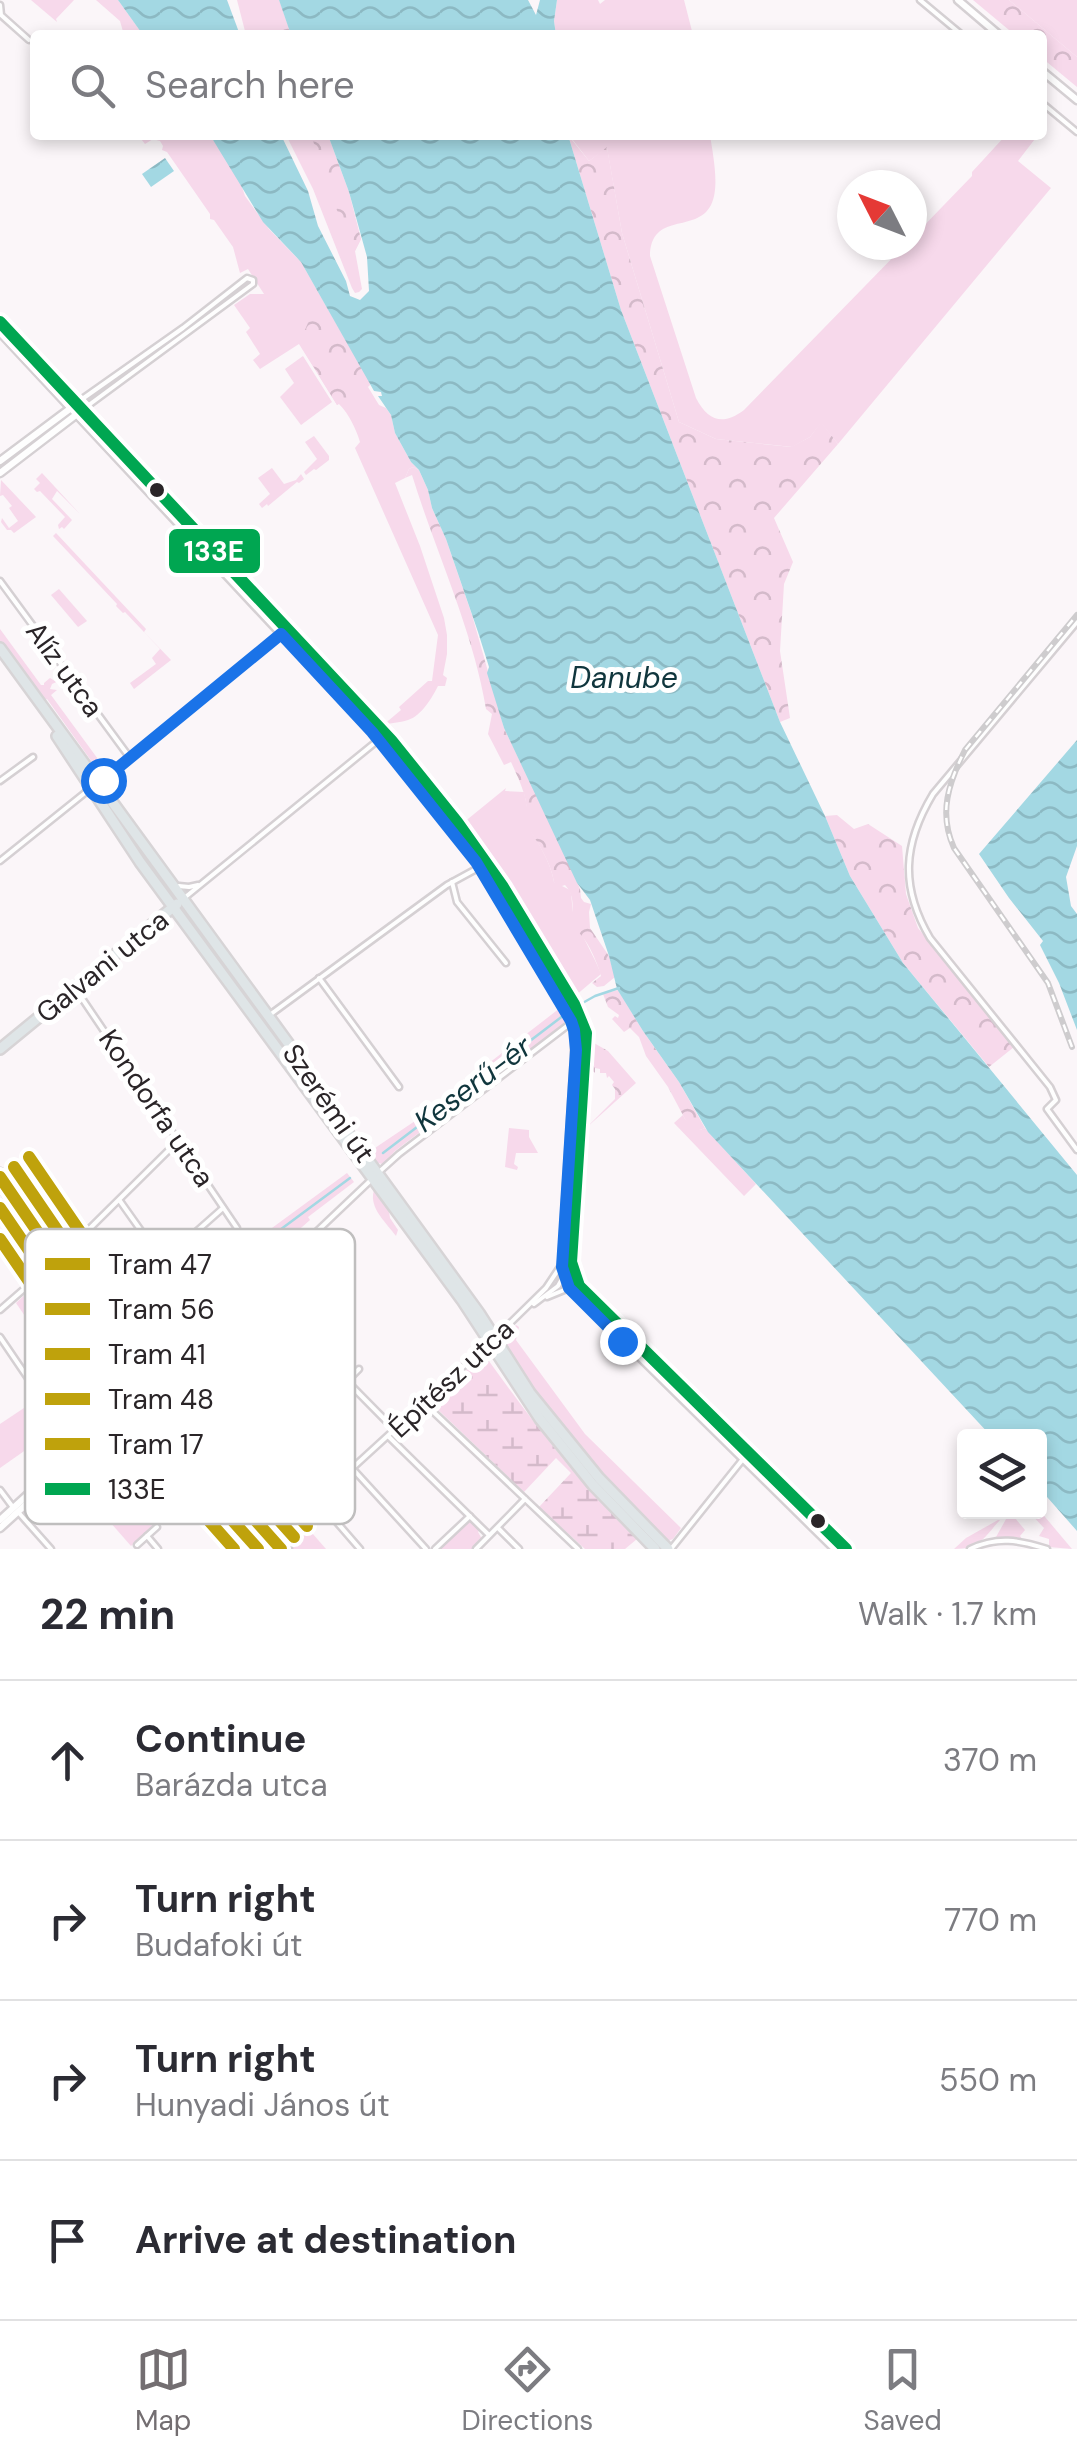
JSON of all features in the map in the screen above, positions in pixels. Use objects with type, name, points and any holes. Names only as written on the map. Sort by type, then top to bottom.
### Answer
[{"type":"main road","points":[[958,0],[993,30]]},
{"type":"main road","points":[[1047,75],[1077,100]]},
{"type":"main road","points":[[0,322],[76,409],[186,520],[226,575],[284,631]]},
{"type":"main road","points":[[0,332],[19,348]]},
{"type":"main road","points":[[0,473],[76,409]]},
{"type":"main road","points":[[76,409],[186,533],[225,563],[382,737],[413,766],[484,865],[580,1016],[586,1051],[576,1200],[565,1283]]},
{"type":"main road","points":[[0,462],[34,442]]},
{"type":"main road","points":[[174,520],[186,520]]},
{"type":"main road","points":[[186,520],[186,533]]},
{"type":"main road","points":[[225,563],[226,575]]},
{"type":"main road","name":"Szerémi út","points":[[0,648],[95,786],[156,885],[375,1176]]},
{"type":"main road","name":"Szerémi út","points":[[0,656],[268,1016],[375,1176],[530,1392],[585,1462],[669,1549]]},
{"type":"main road","points":[[382,737],[405,773],[484,865],[571,1021],[576,1050],[566,1200],[567,1263],[580,1286],[635,1347]]},
{"type":"main road","points":[[405,773],[413,766]]},
{"type":"main road","points":[[148,929],[160,908],[156,885]]},
{"type":"main road","name":"Galvani utca","points":[[0,1049],[183,899]]},
{"type":"main road","points":[[0,1172],[40,1229]]},
{"type":"main road","points":[[568,1178],[577,1179]]},
{"type":"main road","points":[[0,1185],[28,1229]]},
{"type":"main road","points":[[566,1200],[576,1200]]},
{"type":"main road","points":[[565,1283],[580,1286]]},
{"type":"main road","points":[[565,1283],[635,1347],[722,1439],[746,1456]]},
{"type":"main road","name":"Szerémi út","points":[[492,1340],[525,1398],[555,1439],[601,1494],[656,1549]]},
{"type":"main road","points":[[677,1389],[722,1426],[746,1456],[846,1549]]},
{"type":"main road","points":[[706,1423],[722,1426]]},
{"type":"main road","points":[[722,1426],[722,1439]]},
{"type":"main road","points":[[0,1524],[25,1502]]},
{"type":"main road","points":[[813,1521],[835,1549]]},
{"type":"main road","points":[[266,1526],[288,1549]]},
{"type":"street","points":[[920,0],[956,30]]},
{"type":"street","points":[[0,5],[1,14],[30,40]]},
{"type":"street","points":[[1047,107],[1077,132]]},
{"type":"street","points":[[76,409],[248,278],[252,281]]},
{"type":"street","name":"Alíz utca","points":[[0,580],[130,758]]},
{"type":"street","points":[[1077,622],[932,794],[920,816],[909,854],[913,902],[922,924],[1050,1087],[1056,1100],[1047,1109],[1077,1150]]},
{"type":"street","points":[[0,861],[284,631]]},
{"type":"street","name":"Galvani utca","points":[[183,899],[382,737]]},
{"type":"street","points":[[0,781],[33,757]]},
{"type":"street","points":[[268,1016],[452,882],[484,865]]},
{"type":"street","name":"Galvani utca","points":[[169,879],[182,887],[203,882]]},
{"type":"street","name":"Galvani utca","points":[[194,914],[193,896],[203,882]]},
{"type":"street","points":[[452,882],[457,902],[506,963]]},
{"type":"street","points":[[320,978],[399,1087]]},
{"type":"street","name":"Kondorfa utca","points":[[75,988],[237,1228]]},
{"type":"street","points":[[317,1229],[410,1146],[580,1016]]},
{"type":"street","points":[[89,1229],[179,1140]]},
{"type":"street","points":[[119,1200],[140,1229]]},
{"type":"street","points":[[200,1229],[224,1207]]},
{"type":"street","name":"Építész utca","points":[[355,1465],[522,1313],[567,1263]]},
{"type":"street","name":"Építész utca","points":[[522,1313],[565,1283]]},
{"type":"street","name":"Építész utca","points":[[546,1288],[565,1283]]},
{"type":"street","name":"Építész utca","points":[[546,1298],[565,1283]]},
{"type":"street","points":[[0,1310],[25,1288]]},
{"type":"street","points":[[0,1337],[25,1374]]},
{"type":"street","points":[[355,1373],[359,1369]]},
{"type":"street","points":[[355,1389],[394,1430]]},
{"type":"street","points":[[424,1403],[578,1549]]},
{"type":"street","points":[[388,1436],[489,1535]]},
{"type":"street","points":[[669,1549],[746,1456]]},
{"type":"street","points":[[355,1471],[426,1549]]},
{"type":"street","points":[[0,1490],[25,1520]]},
{"type":"street","points":[[476,1549],[525,1499]]},
{"type":"street","points":[[435,1549],[470,1516]]},
{"type":"street","points":[[29,1524],[51,1549]]},
{"type":"street","points":[[266,1526],[276,1529],[291,1524]]},
{"type":"street","name":"Építész utca","points":[[264,1549],[291,1524]]},
{"type":"street","points":[[338,1524],[360,1549]]},
{"type":"street","points":[[137,1545],[157,1527]]},
{"type":"street","points":[[498,1527],[519,1549]]},
{"type":"street","points":[[147,1536],[158,1549]]},
{"type":"street","points":[[970,1549],[1000,1540],[1046,1549]]},
{"type":"green space","points":[[31,0],[74,0],[57,22]]},
{"type":"green space","points":[[96,0],[118,0],[139,30],[123,30],[120,21]]},
{"type":"green space","points":[[237,0],[279,0],[289,30],[245,30]]},
{"type":"green space","points":[[269,0],[279,0],[289,30],[277,30]]},
{"type":"green space","points":[[557,0],[598,0],[600,4],[605,0],[684,0],[692,30],[555,30]]},
{"type":"green space","points":[[973,0],[1009,0],[1045,30],[1009,30]]},
{"type":"green space","points":[[1009,0],[1077,0],[1077,57]]},
{"type":"green space","points":[[1047,32],[1077,57],[1077,87],[1047,62]]},
{"type":"green space","points":[[156,140],[213,140],[240,181],[245,196],[269,229],[301,262],[369,381],[368,387],[391,415],[395,433],[419,470],[409,469],[405,478],[395,483],[444,618],[447,654],[443,675],[447,678],[445,686],[438,686],[413,718],[382,726],[432,681],[438,635],[355,448],[360,442],[354,427],[299,344],[260,369],[253,360],[260,354],[246,332],[250,328],[234,305],[250,294],[264,294],[248,269],[240,273],[233,247],[162,150]]},
{"type":"green space","points":[[288,140],[330,140],[361,239],[355,251],[362,289],[359,292],[352,288],[313,189]]},
{"type":"green space","points":[[313,140],[330,140],[349,192],[361,239],[355,251],[350,248]]},
{"type":"green space","points":[[570,140],[589,161],[607,147],[622,233],[679,422],[716,439],[791,447],[810,437],[821,422],[838,444],[774,518],[793,562],[784,584],[780,651],[790,718],[780,722],[621,310]]},
{"type":"green space","points":[[573,140],[711,140],[715,180],[711,205],[695,219],[658,233],[650,256],[696,398],[717,419],[744,410],[890,260],[927,260],[927,222],[1001,140],[1034,140],[1018,161],[1051,188],[838,444],[821,423],[810,437],[792,447],[716,439],[679,422],[622,233],[607,148],[589,161]]},
{"type":"green space","points":[[317,292],[369,381],[337,405],[299,343]]},
{"type":"green space","points":[[303,356],[332,402],[301,425],[280,397],[294,383],[285,369]]},
{"type":"green space","points":[[314,436],[329,460],[306,475],[304,472],[317,459],[305,442]]},
{"type":"green space","points":[[413,467],[419,470],[446,539],[504,728],[581,898],[591,904],[590,928],[609,956],[615,977],[604,986],[592,983],[601,976],[576,928],[571,895],[565,885],[559,887],[554,882],[547,859],[525,823],[526,800],[518,777],[511,762],[504,765],[488,734],[492,714],[486,709],[463,621],[412,475],[405,478]]},
{"type":"green space","points":[[272,468],[284,484],[301,474],[304,479],[262,508],[259,504],[270,494],[258,478]]},
{"type":"green space","points":[[42,473],[80,514],[57,491],[52,499],[72,520],[64,529],[58,525],[65,517],[34,489]]},
{"type":"green space","points":[[1,480],[36,517],[14,533],[1,522],[2,518],[9,528],[18,521],[9,508],[12,506],[0,496]]},
{"type":"green space","points":[[56,533],[171,660],[134,689],[130,683],[156,664],[152,658],[160,649],[53,536]]},
{"type":"green space","points":[[59,589],[87,621],[78,627],[51,595]]},
{"type":"green space","points":[[0,629],[41,685],[50,678],[63,679],[52,684],[50,689],[57,690],[51,695],[106,770],[102,773],[94,773],[95,766],[47,699],[43,701],[0,643]]},
{"type":"green space","points":[[506,788],[505,791],[524,792],[529,817],[526,823],[547,859],[554,882],[570,890],[574,918],[601,974],[575,996],[497,867],[463,823]]},
{"type":"green space","points":[[837,815],[854,829],[868,824],[902,846],[906,894],[918,928],[1014,1047],[989,1067],[903,963],[850,876],[825,816]]},
{"type":"green space","points":[[488,876],[575,1011],[572,1014]]},
{"type":"green space","points":[[182,904],[289,1049],[313,1091],[182,911]]},
{"type":"green space","points":[[618,990],[705,1128],[692,1128],[646,1056],[639,1037],[630,1028],[624,1032],[612,1019],[619,1015],[608,1007],[603,994]]},
{"type":"green space","points":[[560,1008],[567,1021],[439,1118],[431,1108]]},
{"type":"green space","points":[[579,1040],[584,1042],[574,1176],[570,1175]]},
{"type":"green space","points":[[594,1043],[608,1051],[636,1083],[585,1129],[615,1099],[614,1082],[609,1076],[600,1073],[600,1069],[595,1068],[595,1073],[589,1068]]},
{"type":"green space","points":[[683,1115],[700,1130],[705,1128],[756,1184],[744,1196],[674,1123]]},
{"type":"green space","points":[[415,1121],[424,1129],[383,1164],[377,1163],[369,1152]]},
{"type":"green space","points":[[509,1128],[529,1130],[538,1153],[516,1153],[517,1170],[505,1167]]},
{"type":"green space","points":[[347,1173],[354,1182],[308,1217],[310,1220],[300,1229],[271,1229]]},
{"type":"green space","points":[[375,1187],[388,1205],[398,1230],[396,1236],[375,1207]]},
{"type":"green space","points":[[25,1295],[25,1316],[16,1303]]},
{"type":"green space","points":[[516,1325],[516,1340],[585,1434],[681,1528],[673,1539],[665,1542],[642,1519],[538,1395],[501,1341],[501,1336]]},
{"type":"green space","points":[[482,1356],[576,1474],[637,1539],[625,1549],[585,1549],[539,1507],[571,1473],[556,1458],[524,1492],[431,1403]]},
{"type":"green space","points":[[25,1409],[25,1450],[0,1468],[0,1424]]},
{"type":"green space","points":[[1006,1519],[1016,1519],[1025,1530],[1020,1536],[1023,1540],[996,1537]]},
{"type":"green space","points":[[1036,1519],[1047,1519],[1072,1549],[1049,1547],[1049,1539],[1039,1536],[1044,1528]]},
{"type":"green space","points":[[469,1520],[480,1530],[482,1539],[472,1549],[439,1549]]},
{"type":"green space","points":[[998,1520],[976,1544],[954,1549],[966,1538]]},
{"type":"green space","points":[[112,1524],[156,1524],[131,1546]]},
{"type":"green space","points":[[305,1524],[326,1549],[293,1549],[285,1540]]},
{"type":"water","points":[[118,0],[227,0],[238,30],[139,30]]},
{"type":"water","points":[[279,0],[528,0],[536,15],[540,0],[557,0],[555,30],[289,30]]},
{"type":"water","name":"Danube","points":[[213,140],[283,140],[350,296],[360,300],[369,291],[367,257],[330,140],[570,140],[621,310],[780,722],[850,876],[903,963],[1077,1175],[1077,1531],[1047,1497],[1047,1429],[984,1429],[708,1132],[617,989],[590,900],[577,883],[504,728],[478,632],[428,490],[395,433],[391,415],[378,396],[382,396],[381,392],[374,391],[301,262],[263,222]]},
{"type":"water","points":[[165,158],[174,171],[151,187],[142,174]]},
{"type":"water","points":[[1077,740],[1077,846],[1066,877],[1071,906],[1077,914],[1077,1030],[1040,945],[1043,941],[979,854]]},
{"type":"waterway","name":"Keserű-ér","points":[[579,1005],[619,988]]},
{"type":"waterway","name":"Keserű-ér","points":[[383,1153],[564,1015]]},
{"type":"waterway","name":"Keserű-ér","points":[[281,1229],[350,1178]]},
{"type":"railway","points":[[1072,1047],[1048,983],[954,848],[946,810],[950,786],[965,750],[1077,615]]},
{"type":"tram line","name":"17","points":[[29,1157],[78,1229]]},
{"type":"tram line","name":"41","points":[[14,1167],[56,1229]]},
{"type":"tram line","name":"47","points":[[0,1177],[36,1229]]},
{"type":"tram line","name":"56","points":[[0,1208],[25,1245]]},
{"type":"tram line","name":"48","points":[[0,1239],[25,1276]]},
{"type":"tram line","name":"48","points":[[212,1524],[234,1549]]},
{"type":"tram line","name":"56","points":[[236,1524],[258,1549]]},
{"type":"tram line","name":"47","points":[[259,1524],[281,1549]]},
{"type":"tram line","name":"41","points":[[282,1524],[294,1537]]},
{"type":"transit line","name":"133E","points":[[0,322],[391,740],[503,887],[574,1004],[586,1033],[571,1262],[579,1286],[846,1549]]},
{"type":"route","points":[[103,780],[281,634],[370,729],[476,862],[571,1021],[576,1050],[562,1267],[569,1288],[622,1341]]}]
